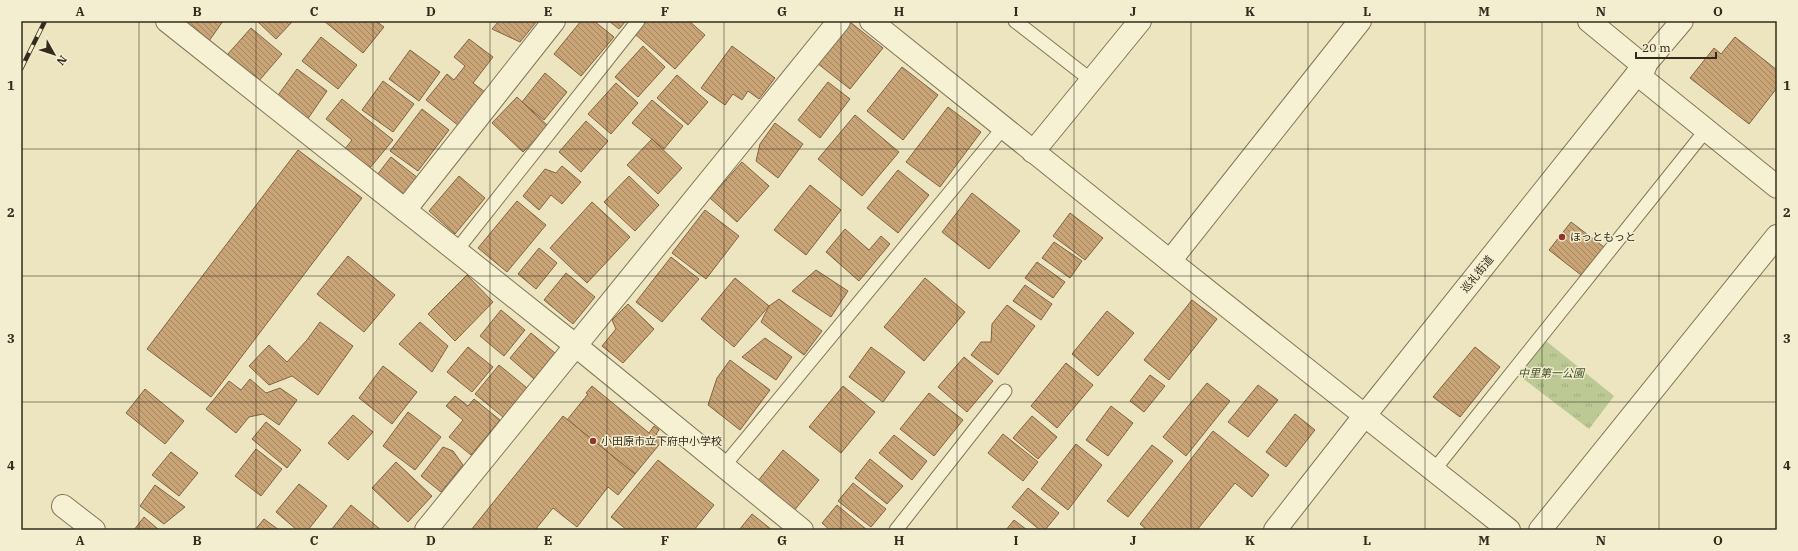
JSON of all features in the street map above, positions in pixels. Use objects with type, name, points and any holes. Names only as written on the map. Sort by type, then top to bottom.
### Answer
[{"type":"street","points":[[167,21],[575,345],[802,530]]},
{"type":"street","points":[[405,210],[554,21]]},
{"type":"street","points":[[426,530],[839,21]]},
{"type":"street","points":[[871,21],[1033,152],[1365,414],[1509,530]]},
{"type":"street","points":[[1033,152],[1140,21]]},
{"type":"street","points":[[1170,261],[1360,21]]},
{"type":"street","points":[[1589,21],[1706,130],[1777,187]]},
{"type":"street","name":"巡礼街道","points":[[1275,530],[1365,414],[1682,21]]},
{"type":"street","points":[[1540,530],[1777,236]]},
{"type":"street","points":[[63,506],[94,530]]},
{"type":"lane","points":[[456,251],[638,21]]},
{"type":"lane","points":[[1015,21],[1091,80]]},
{"type":"lane","points":[[723,467],[1003,128]]},
{"type":"lane","points":[[1434,470],[1706,130]]},
{"type":"lane","points":[[896,530],[1005,391]]},
{"type":"green space","name":"中里第一公園","points":[[1545,340],[1614,396],[1589,429],[1517,374]]},
{"type":"building","points":[[186,21],[223,21],[209,41],[184,23]]},
{"type":"building","points":[[257,21],[291,21],[292,22],[276,39]]},
{"type":"building","points":[[324,21],[376,21],[384,27],[363,53]]},
{"type":"building","points":[[499,21],[537,21],[520,42],[492,29]]},
{"type":"building","points":[[581,21],[594,21],[614,37],[581,76],[554,54]]},
{"type":"building","points":[[609,21],[626,21],[619,29]]},
{"type":"building","points":[[647,21],[689,21],[705,35],[675,69],[635,34]]},
{"type":"building","points":[[850,22],[883,48],[850,89],[817,63]]},
{"type":"building","points":[[251,28],[282,54],[258,82],[227,55]]},
{"type":"building","points":[[321,37],[357,65],[338,89],[302,61]]},
{"type":"building","points":[[1735,37],[1777,70],[1777,88],[1749,124],[1690,78],[1714,48],[1721,54]]},
{"type":"building","points":[[469,39],[493,57],[473,83],[485,92],[459,126],[426,100],[447,74],[454,80],[465,66],[454,57]]},
{"type":"building","points":[[643,46],[665,67],[638,97],[615,77]]},
{"type":"building","points":[[732,46],[775,78],[759,99],[748,91],[742,100],[733,94],[725,105],[701,88]]},
{"type":"building","points":[[410,50],[440,72],[419,101],[389,79]]},
{"type":"building","points":[[902,67],[938,95],[903,140],[867,111]]},
{"type":"building","points":[[297,69],[327,91],[307,120],[276,98]]},
{"type":"building","points":[[545,73],[567,92],[544,120],[522,102]]},
{"type":"building","points":[[677,75],[708,102],[688,125],[657,98]]},
{"type":"building","points":[[383,81],[414,104],[393,132],[362,110]]},
{"type":"building","points":[[828,82],[850,99],[820,138],[798,120]]},
{"type":"building","points":[[616,83],[638,103],[611,134],[588,114]]},
{"type":"building","points":[[517,97],[548,126],[523,152],[492,123]]},
{"type":"building","points":[[342,99],[393,140],[369,169],[344,150],[352,140],[326,119]]},
{"type":"building","points":[[652,100],[683,126],[664,149],[632,123]]},
{"type":"building","points":[[948,107],[981,132],[940,187],[906,162]]},
{"type":"building","points":[[422,109],[449,130],[418,171],[390,151]]},
{"type":"building","points":[[855,115],[899,152],[862,196],[818,159]]},
{"type":"building","points":[[586,121],[608,141],[581,172],[559,152]]},
{"type":"building","points":[[775,123],[803,144],[778,178],[756,161],[760,144]]},
{"type":"building","points":[[652,139],[682,168],[658,194],[627,165]]},
{"type":"building","points":[[298,150],[362,198],[211,397],[147,349]]},
{"type":"building","points":[[391,157],[418,178],[404,196],[377,175]]},
{"type":"building","points":[[742,162],[769,186],[737,222],[710,198]]},
{"type":"building","points":[[562,166],[581,182],[562,204],[551,195],[539,210],[523,196],[545,169],[556,173]]},
{"type":"building","points":[[898,170],[929,195],[898,233],[867,208]]},
{"type":"building","points":[[459,176],[485,198],[455,234],[429,211]]},
{"type":"building","points":[[629,176],[659,205],[635,231],[604,202]]},
{"type":"building","points":[[810,185],[841,210],[806,255],[774,230]]},
{"type":"building","points":[[972,193],[1020,231],[989,269],[942,232]]},
{"type":"building","points":[[517,201],[546,225],[507,272],[478,248]]},
{"type":"building","points":[[592,202],[630,237],[587,283],[550,248]]},
{"type":"building","points":[[705,210],[739,236],[706,279],[672,253]]},
{"type":"building","points":[[1070,213],[1103,238],[1085,260],[1053,236]]},
{"type":"building","points":[[1571,222],[1604,247],[1581,275],[1549,250]]},
{"type":"building","points":[[845,229],[869,250],[881,236],[890,244],[859,281],[826,252]]},
{"type":"building","points":[[1054,242],[1082,261],[1070,278],[1042,258]]},
{"type":"building","points":[[539,248],[557,263],[536,289],[518,274]]},
{"type":"building","points":[[348,256],[395,295],[364,332],[317,294]]},
{"type":"building","points":[[671,257],[699,279],[662,322],[636,302]]},
{"type":"building","points":[[1037,262],[1065,282],[1053,298],[1025,278]]},
{"type":"building","points":[[816,270],[848,291],[831,317],[792,291]]},
{"type":"building","points":[[566,273],[595,297],[573,324],[544,300]]},
{"type":"building","points":[[467,275],[493,302],[455,341],[428,314]]},
{"type":"building","points":[[735,278],[769,306],[734,347],[701,319]]},
{"type":"building","points":[[925,278],[965,312],[924,361],[884,327]]},
{"type":"building","points":[[1025,285],[1052,304],[1041,320],[1013,301]]},
{"type":"building","points":[[779,299],[822,331],[804,355],[761,322],[769,306]]},
{"type":"building","points":[[1192,300],[1217,319],[1169,380],[1144,360]]},
{"type":"building","points":[[628,304],[654,329],[623,363],[602,346],[616,329],[612,320]]},
{"type":"building","points":[[1007,305],[1035,326],[998,375],[971,355],[981,342],[991,342],[992,324]]},
{"type":"building","points":[[501,310],[525,330],[504,356],[480,336]]},
{"type":"building","points":[[1107,311],[1134,333],[1098,376],[1072,354]]},
{"type":"building","points":[[320,322],[353,346],[318,395],[292,376],[269,385],[249,366],[269,345],[287,362],[307,340]]},
{"type":"building","points":[[420,322],[448,346],[432,372],[399,344]]},
{"type":"building","points":[[531,333],[555,353],[534,379],[510,358]]},
{"type":"building","points":[[765,338],[792,357],[776,380],[742,357]]},
{"type":"building","points":[[468,347],[493,367],[472,392],[447,372]]},
{"type":"building","points":[[871,347],[905,372],[883,402],[849,377]]},
{"type":"building","points":[[1475,347],[1500,367],[1460,417],[1433,397]]},
{"type":"building","points":[[964,357],[993,381],[967,412],[938,387]]},
{"type":"building","points":[[730,360],[770,390],[740,430],[708,405],[717,378]]},
{"type":"building","points":[[1066,363],[1093,385],[1057,428],[1031,406]]},
{"type":"building","points":[[499,365],[527,388],[503,417],[475,394]]},
{"type":"building","points":[[383,366],[417,392],[392,424],[359,398]]},
{"type":"building","points":[[1150,375],[1165,386],[1144,412],[1130,401]]},
{"type":"building","points":[[250,379],[266,393],[280,388],[297,400],[279,425],[263,414],[249,417],[236,433],[206,409],[229,381],[241,390]]},
{"type":"building","points":[[1207,383],[1230,401],[1186,456],[1163,437]]},
{"type":"building","points":[[1258,385],[1278,400],[1248,437],[1228,422]]},
{"type":"building","points":[[592,386],[649,433],[654,426],[659,430],[656,434],[663,440],[635,474],[567,420],[588,394],[586,393]]},
{"type":"building","points":[[843,386],[875,412],[841,453],[809,427]]},
{"type":"building","points":[[145,389],[184,421],[165,444],[126,413]]},
{"type":"building","points":[[929,393],[963,420],[934,456],[900,429]]},
{"type":"building","points":[[455,396],[468,406],[474,399],[500,420],[471,455],[449,437],[463,420],[446,406]]},
{"type":"building","points":[[1111,406],[1133,423],[1108,456],[1086,440]]},
{"type":"building","points":[[408,412],[441,437],[415,470],[383,446]]},
{"type":"building","points":[[1295,414],[1315,430],[1286,467],[1266,452]]},
{"type":"building","points":[[353,415],[373,432],[348,460],[328,443]]},
{"type":"building","points":[[563,416],[635,474],[618,495],[608,487],[577,527],[553,508],[535,530],[471,530]]},
{"type":"building","points":[[1032,416],[1057,437],[1038,459],[1013,438]]},
{"type":"building","points":[[266,422],[301,450],[287,468],[252,439]]},
{"type":"building","points":[[1213,431],[1269,475],[1252,497],[1235,483],[1197,530],[1147,530],[1140,524]]},
{"type":"building","points":[[1003,434],[1038,462],[1023,481],[988,453]]},
{"type":"building","points":[[894,435],[927,461],[912,480],[879,453]]},
{"type":"building","points":[[1076,444],[1102,465],[1068,510],[1041,489]]},
{"type":"building","points":[[1152,445],[1173,461],[1128,517],[1107,501]]},
{"type":"building","points":[[443,447],[453,451],[463,465],[441,492],[421,476]]},
{"type":"building","points":[[256,449],[282,469],[261,496],[235,476]]},
{"type":"building","points":[[783,450],[819,480],[793,512],[757,482]]},
{"type":"building","points":[[171,452],[198,473],[179,496],[152,475]]},
{"type":"building","points":[[870,459],[903,486],[887,504],[855,478]]},
{"type":"building","points":[[658,460],[714,505],[694,530],[627,530],[611,517]]},
{"type":"building","points":[[396,462],[432,496],[408,522],[372,488]]},
{"type":"building","points":[[853,483],[886,509],[871,527],[838,501]]},
{"type":"building","points":[[299,484],[327,506],[308,530],[297,530],[276,512]]},
{"type":"building","points":[[155,485],[185,507],[164,524],[140,506]]},
{"type":"building","points":[[1028,488],[1059,513],[1045,530],[1040,530],[1012,507]]},
{"type":"building","points":[[351,505],[381,530],[331,530]]},
{"type":"building","points":[[837,505],[867,530],[830,530],[822,523]]},
{"type":"building","points":[[752,514],[772,530],[739,530]]},
{"type":"building","points":[[144,517],[159,530],[134,530]]},
{"type":"building","points":[[264,519],[279,530],[255,530]]},
{"type":"building","points":[[1014,520],[1027,530],[1006,530]]},
{"type":"railway","points":[[21,69],[45,21]]},
{"type":"place","name":"ほっともっと","points":[[1562,237]]},
{"type":"place","name":"小田原市立下府中小学校","points":[[593,441]]}]
